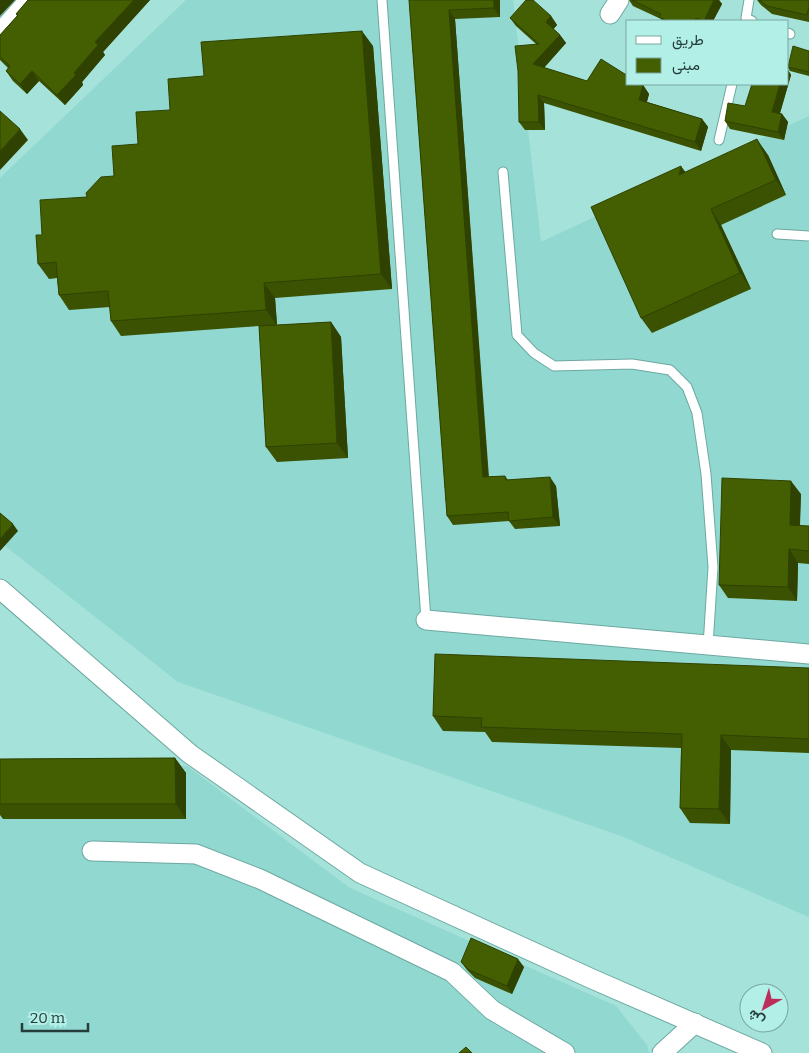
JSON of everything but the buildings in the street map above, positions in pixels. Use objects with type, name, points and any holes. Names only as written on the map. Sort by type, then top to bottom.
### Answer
[{"type":"street","points":[[0,32],[29,0]]},
{"type":"street","points":[[0,590],[190,754],[360,873],[590,978],[762,1053]]},
{"type":"street","points":[[426,620],[809,654]]},
{"type":"street","points":[[92,851],[196,854],[260,879],[452,972],[492,1010],[563,1053]]},
{"type":"street","points":[[662,1053],[695,1023]]},
{"type":"lane","points":[[382,0],[426,620]]},
{"type":"lane","points":[[748,20],[749,0]]},
{"type":"lane","points":[[719,140],[732,85]]},
{"type":"lane","points":[[503,172],[517,335],[534,353],[554,366],[632,364],[660,368],[670,370],[687,387],[697,413],[706,474],[713,567],[708,646]]},
{"type":"lane","points":[[777,234],[809,236]]},
{"type":"shaded area","points":[[186,0],[513,0],[541,242],[809,116],[809,917],[621,836],[178,682],[0,542],[0,178]]},
{"type":"shaded area","points":[[0,765],[187,766],[350,888],[616,1006],[647,1045],[649,1053],[0,1053]]}]
